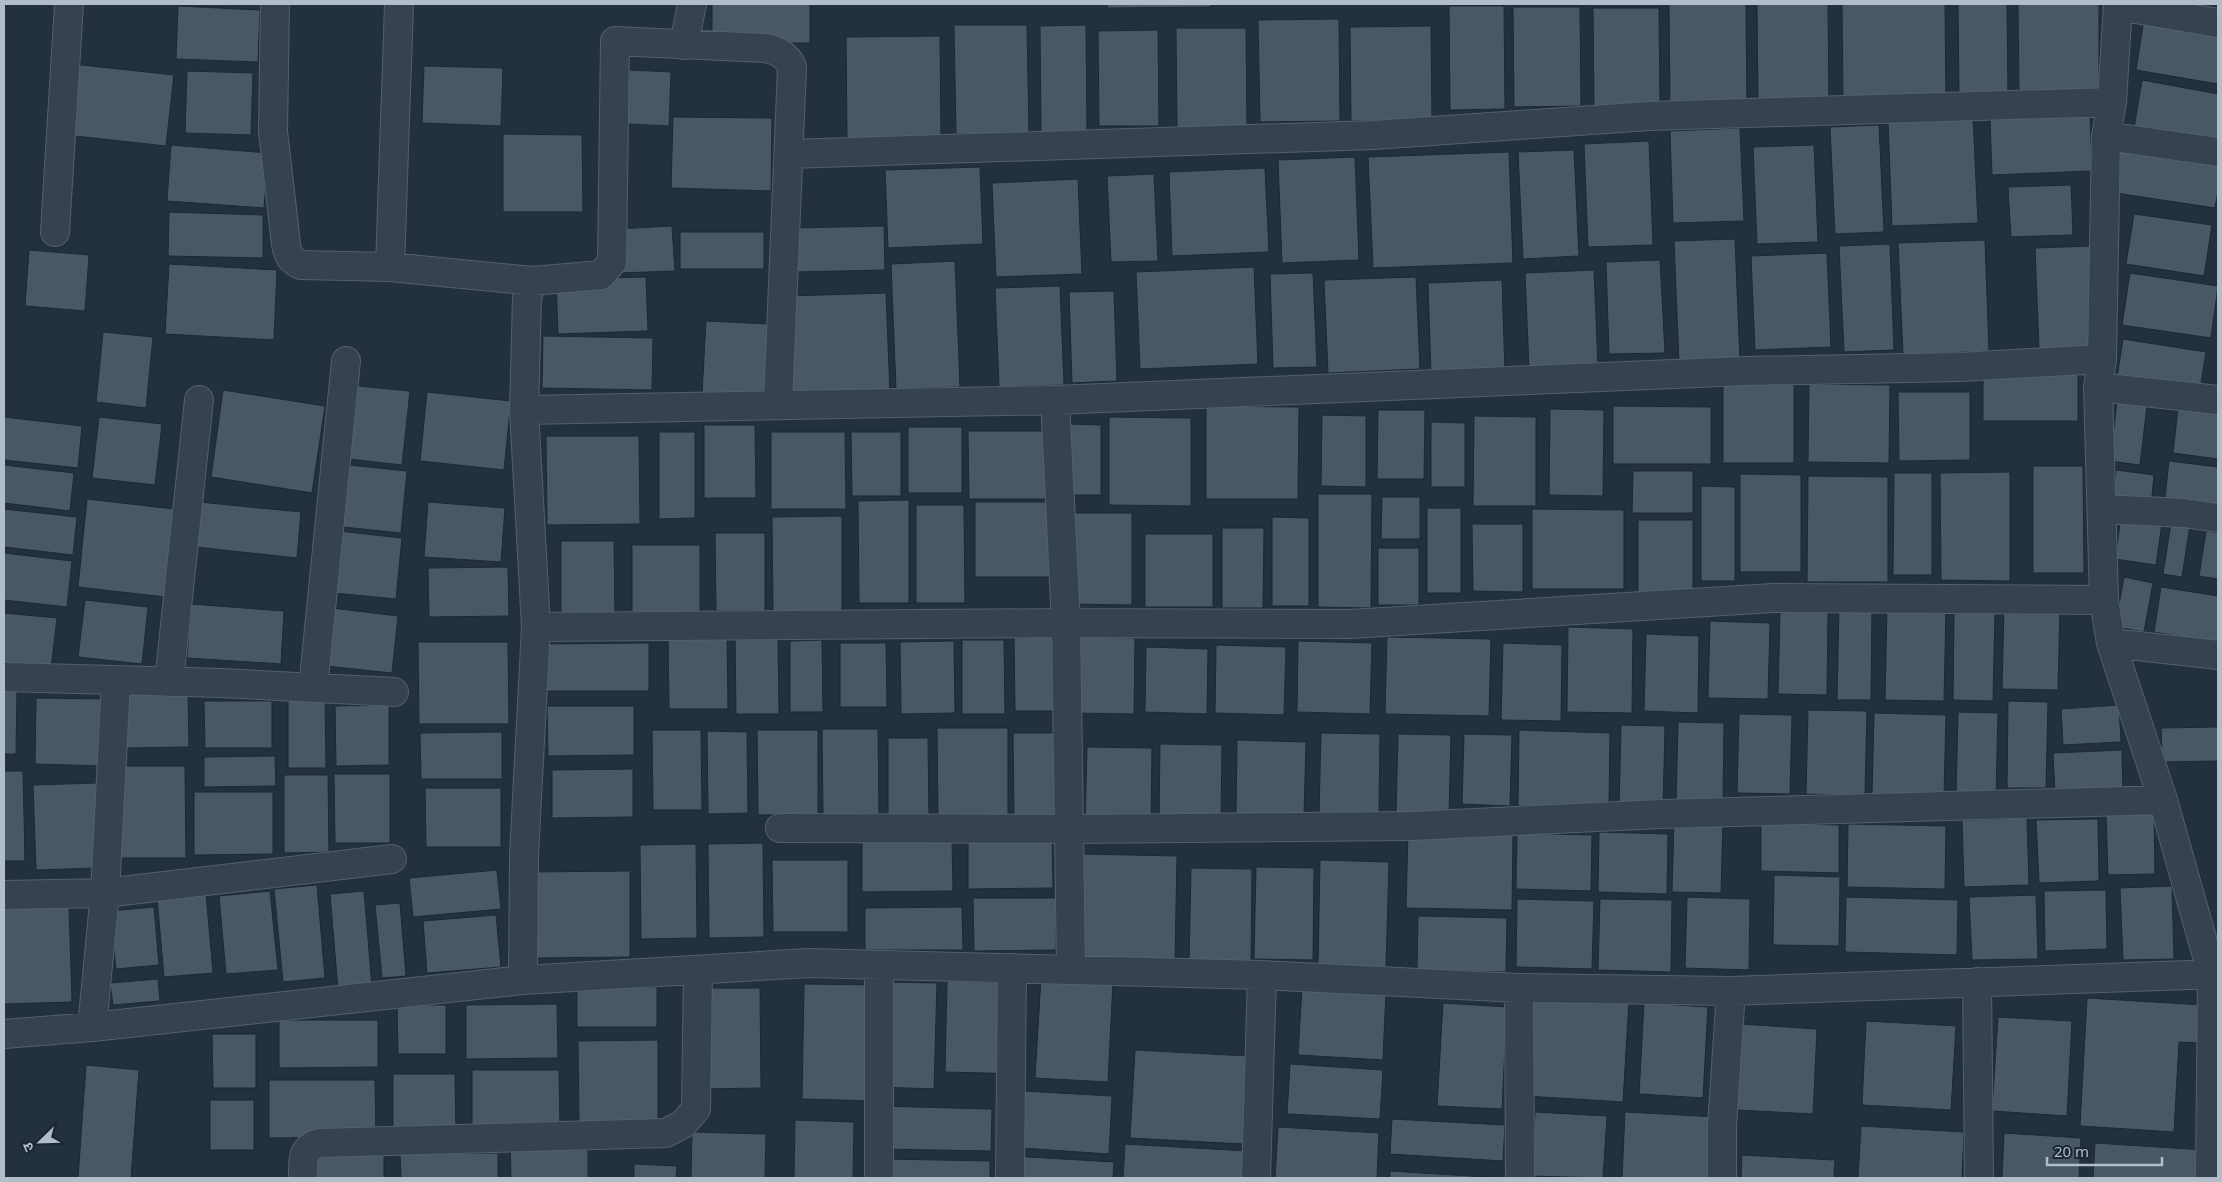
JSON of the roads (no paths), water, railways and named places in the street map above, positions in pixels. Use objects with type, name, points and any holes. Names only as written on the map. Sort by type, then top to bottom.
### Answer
[{"type":"street","points":[[55,232],[69,4]]},
{"type":"street","points":[[275,4],[273,131],[288,254],[293,261],[301,265],[390,267],[533,281],[601,275],[612,262],[615,41],[766,48],[789,58],[792,67],[790,154],[778,405]]},
{"type":"street","points":[[390,267],[399,4]]},
{"type":"street","points":[[684,45],[692,4]]},
{"type":"street","points":[[2210,1178],[2215,974],[2162,800],[2111,643],[2104,600],[2098,388],[2102,359],[2106,136],[2112,102],[2118,5],[2218,23]]},
{"type":"street","points":[[790,154],[1374,135],[1650,116],[2112,102]]},
{"type":"street","points":[[2106,136],[2218,152]]},
{"type":"street","points":[[523,980],[524,855],[536,627],[524,410],[527,297],[533,281]]},
{"type":"street","points":[[524,410],[1055,400],[1745,371],[1960,367],[2102,359]]},
{"type":"street","points":[[313,688],[346,361]]},
{"type":"street","points":[[2098,388],[2218,400]]},
{"type":"street","points":[[169,682],[198,400]]},
{"type":"street","points":[[1055,400],[1066,622],[1071,970]]},
{"type":"street","points":[[2102,510],[2184,513],[2218,518]]},
{"type":"street","points":[[536,627],[1066,622],[1350,624],[1774,598],[2104,600]]},
{"type":"street","points":[[2111,643],[2218,655]]},
{"type":"street","points":[[4,678],[169,682],[394,692]]},
{"type":"street","points":[[92,1027],[105,893],[116,681]]},
{"type":"street","points":[[780,828],[1070,829],[1412,826],[1661,814],[2162,800]]},
{"type":"street","points":[[4,896],[105,893],[392,858]]},
{"type":"street","points":[[4,1034],[92,1027],[523,980],[809,963],[1262,975],[1519,988],[1731,991],[2215,974]]},
{"type":"street","points":[[879,965],[879,1178]]},
{"type":"street","points":[[1010,1178],[1012,968]]},
{"type":"street","points":[[304,1178],[303,1158],[305,1153],[309,1148],[320,1143],[666,1132],[683,1124],[696,1109],[698,970]]},
{"type":"street","points":[[1256,1178],[1262,975]]},
{"type":"street","points":[[1977,982],[1980,1178]]},
{"type":"street","points":[[1519,988],[1520,1178]]},
{"type":"street","points":[[1722,1178],[1722,1126],[1731,991]]}]
